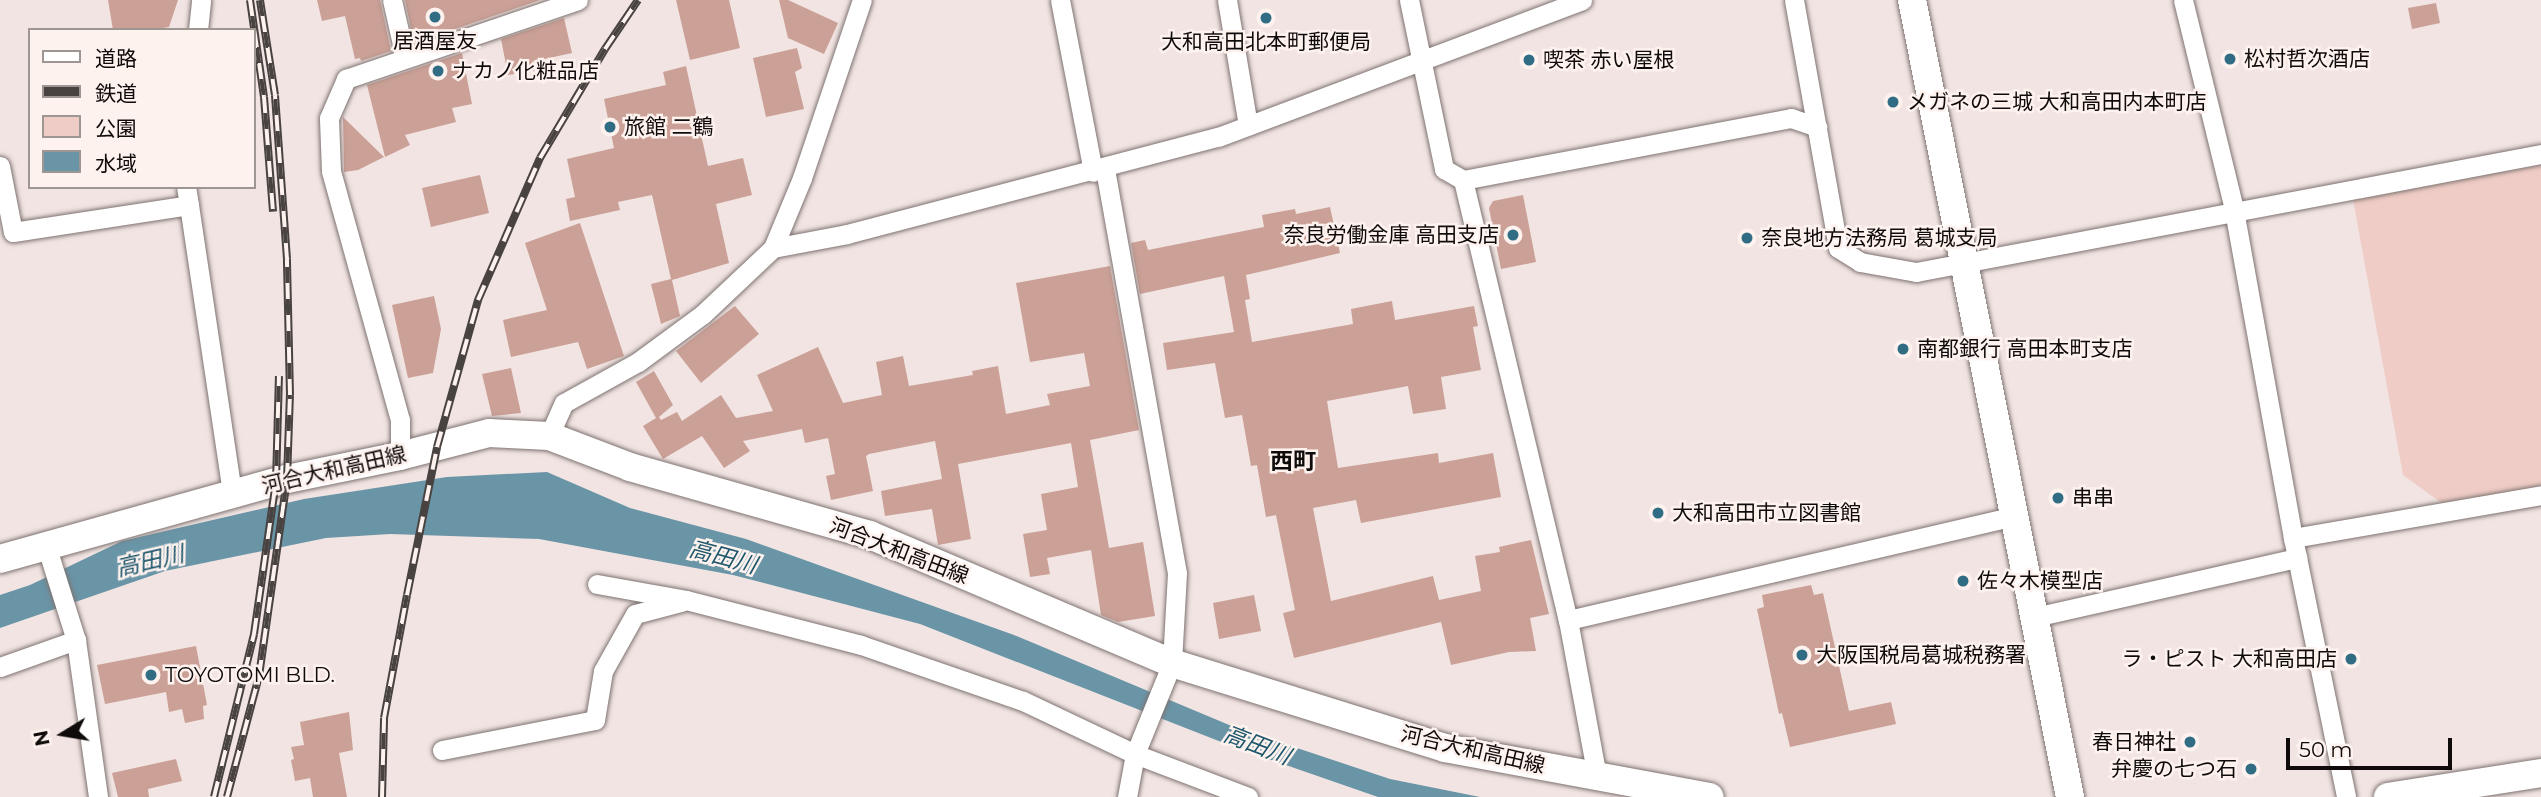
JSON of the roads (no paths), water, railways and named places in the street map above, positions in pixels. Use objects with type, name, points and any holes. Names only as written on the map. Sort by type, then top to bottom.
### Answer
[{"type":"main road","points":[[1912,0],[2070,797]]},
{"type":"main road","name":"河合大和高田線","points":[[0,559],[47,549],[287,479],[400,456],[489,433],[549,436],[630,467],[870,535],[1168,669],[1445,748],[1710,797]]},
{"type":"main road","points":[[2388,797],[2541,773]]},
{"type":"street","points":[[198,28],[201,0]]},
{"type":"street","points":[[392,0],[405,57]]},
{"type":"street","points":[[400,456],[400,421],[331,172],[329,118],[346,79],[578,0]]},
{"type":"street","points":[[549,436],[564,402],[638,362],[703,314],[773,248],[802,178],[862,0]]},
{"type":"street","points":[[1060,0],[1099,170],[1177,573],[1168,669],[1135,754],[1127,797]]},
{"type":"street","points":[[1227,0],[1248,125]]},
{"type":"street","points":[[1409,0],[1444,169],[1462,180],[1791,118],[1816,127]]},
{"type":"street","points":[[773,248],[847,234],[1217,137],[1582,0]]},
{"type":"street","points":[[1794,0],[1838,248],[1860,262],[1916,272],[2541,154]]},
{"type":"street","points":[[2183,0],[2234,210],[2293,538],[2346,797]]},
{"type":"street","points":[[0,166],[13,232],[187,196],[232,494]]},
{"type":"street","points":[[1462,180],[1567,620],[1597,776]]},
{"type":"street","points":[[2293,538],[2541,495]]},
{"type":"street","points":[[1567,620],[2016,516]]},
{"type":"street","points":[[47,549],[76,640],[98,797]]},
{"type":"street","points":[[2035,617],[2297,558]]},
{"type":"street","points":[[597,584],[686,600],[874,649],[1023,701],[1135,754],[1248,797]]},
{"type":"street","points":[[442,750],[595,720],[603,671],[635,614],[686,600]]},
{"type":"street","points":[[0,667],[76,640]]},
{"type":"water","name":"高田川","points":[[547,472],[630,508],[746,539],[1014,635],[1234,727],[1390,779],[1480,797],[1378,797],[1234,747],[920,624],[733,575],[539,539],[390,534],[326,538],[165,571],[0,628],[0,595],[30,585],[122,541],[304,499],[447,477]]},
{"type":"railway","points":[[250,0],[254,28]]},
{"type":"railway","points":[[227,797],[259,676],[287,479],[290,395],[287,259],[275,95],[260,0]]},
{"type":"railway","points":[[382,797],[384,718],[407,595],[437,447],[478,300],[540,158],[605,49],[638,0]]},
{"type":"railway","points":[[256,42],[264,97],[273,212]]},
{"type":"railway","points":[[214,797],[254,634],[276,482],[279,376]]},
{"type":"place","name":"居酒屋友","points":[[435,17]]},
{"type":"place","name":"大和高田北本町郵便局","points":[[1266,18]]},
{"type":"place","name":"松村哲次酒店","points":[[2230,59]]},
{"type":"place","name":"喫茶 赤い屋根","points":[[1529,60]]},
{"type":"place","name":"ナカノ化粧品店","points":[[438,71]]},
{"type":"place","name":"メガネの三城 大和高田内本町店","points":[[1893,102]]},
{"type":"place","name":"旅館 二鶴","points":[[610,127]]},
{"type":"place","name":"奈良労働金庫 高田支店","points":[[1513,235]]},
{"type":"place","name":"奈良地方法務局 葛城支局","points":[[1747,238]]},
{"type":"place","name":"南都銀行 高田本町支店","points":[[1903,349]]},
{"type":"place","name":"串串","points":[[2058,498]]},
{"type":"place","name":"大和高田市立図書館","points":[[1658,513]]},
{"type":"place","name":"佐々木模型店","points":[[1963,581]]},
{"type":"place","name":"大阪国税局葛城税務署","points":[[1802,655]]},
{"type":"place","name":"ラ・ピスト 大和高田店","points":[[2351,659]]},
{"type":"place","name":"TOYOTOMI BLD.","points":[[151,675]]},
{"type":"place","name":"春日神社","points":[[2190,742]]},
{"type":"place","name":"弁慶の七つ石","points":[[2251,769]]},
{"type":"district","name":"西町","points":[[1293,461]]}]
